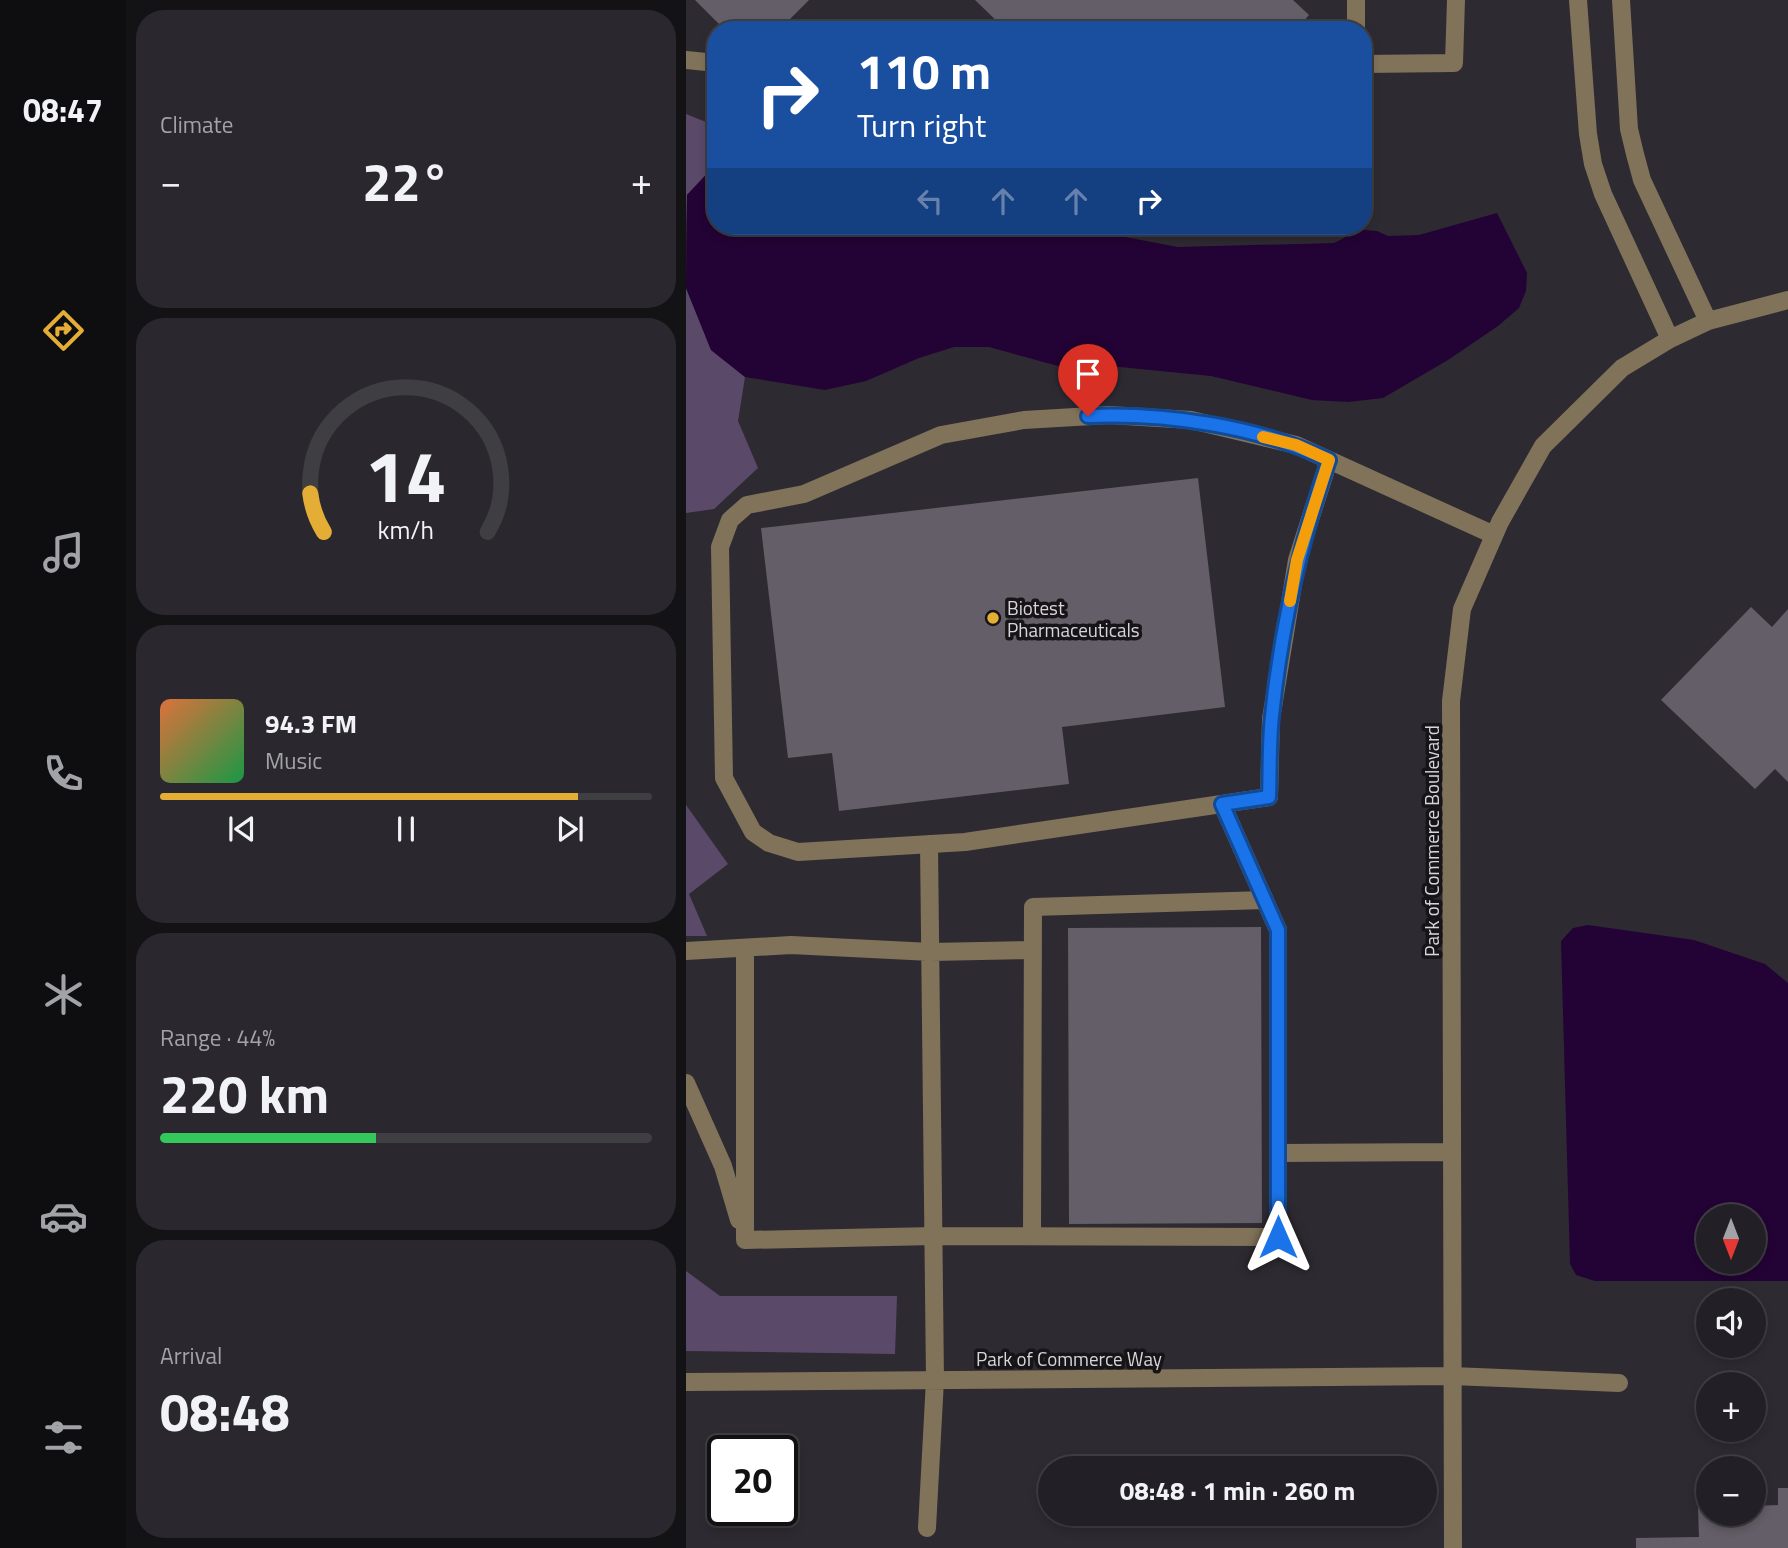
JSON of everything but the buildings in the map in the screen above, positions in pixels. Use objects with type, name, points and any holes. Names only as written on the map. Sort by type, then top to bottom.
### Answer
[{"type":"street","points":[[1356,0],[1356,21]]},
{"type":"street","points":[[1372,64],[1454,63],[1456,0]]},
{"type":"street","points":[[1578,0],[1588,134],[1593,164],[1602,194],[1670,339]]},
{"type":"street","points":[[1621,0],[1629,128],[1634,154],[1642,180],[1708,321]]},
{"type":"street","points":[[686,60],[707,62]]},
{"type":"street","name":"Park of Commerce Boulevard","points":[[1453,1548],[1451,701],[1462,609],[1494,536],[1543,446],[1622,368],[1670,339],[1708,321],[1788,300]]},
{"type":"street","points":[[1329,460],[1297,560],[1271,719],[1269,797],[965,842],[798,852],[769,843],[753,832],[724,778],[720,547],[730,520],[747,505],[804,494],[941,435],[1024,420],[1109,415],[1191,420],[1296,445],[1329,460],[1494,536]]},
{"type":"street","points":[[746,1240],[934,1236],[1278,1237],[1278,930],[1222,804]]},
{"type":"street","points":[[927,1528],[935,1380],[929,844]]},
{"type":"street","points":[[1032,1236],[1033,907],[1265,900]]},
{"type":"street","points":[[686,951],[791,945],[931,952],[1033,950]]},
{"type":"street","points":[[745,948],[746,1240]]},
{"type":"street","points":[[686,1083],[723,1166],[746,1240]]},
{"type":"street","points":[[1278,1153],[1452,1152]]},
{"type":"street","name":"Park of Commerce Way","points":[[686,1382],[1452,1376],[1619,1383]]},
{"type":"shaded area","points":[[686,114],[707,122],[707,174],[687,195],[686,238]]},
{"type":"shaded area","points":[[707,174],[707,235],[1115,235],[1178,247],[1334,243],[1347,235],[1372,235],[1372,231],[1388,236],[1419,235],[1497,213],[1527,273],[1526,291],[1519,308],[1498,326],[1448,360],[1383,398],[1348,402],[1312,400],[1211,376],[1089,364],[1058,366],[989,347],[954,347],[919,358],[866,381],[825,390],[745,377],[711,350],[686,288],[687,195]]},
{"type":"shaded area","points":[[686,288],[711,350],[745,377],[738,421],[758,468],[714,509],[686,513]]},
{"type":"shaded area","points":[[686,805],[728,864],[689,894],[707,936],[686,936]]},
{"type":"shaded area","points":[[1588,925],[1694,940],[1765,964],[1788,983],[1788,1281],[1595,1281],[1576,1275],[1570,1264],[1561,941],[1573,928]]},
{"type":"shaded area","points":[[686,1271],[720,1296],[897,1296],[895,1354],[686,1351]]},
{"type":"slow traffic","points":[[1263,437],[1296,445],[1329,460],[1297,560],[1290,601]]},
{"type":"place","name":"Biotest Pharmaceuticals","points":[[993,618]]},
{"type":"route","points":[[1088,416],[1191,420],[1296,445],[1329,460],[1297,560],[1271,719],[1269,797],[1222,804],[1278,930],[1278,1237]]}]
